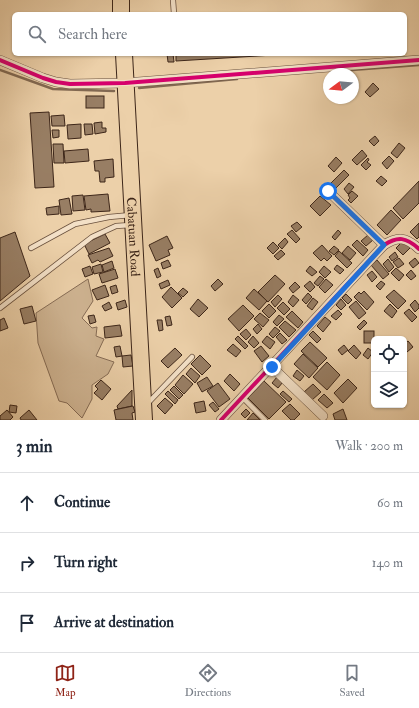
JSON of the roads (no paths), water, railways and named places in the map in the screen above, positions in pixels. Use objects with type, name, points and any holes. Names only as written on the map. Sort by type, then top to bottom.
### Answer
[{"type":"highway","points":[[121,0],[121,12]]},
{"type":"highway","name":"Cabatuan Road","points":[[124,56],[144,414]]},
{"type":"street","points":[[0,60],[56,82],[70,84],[125,82],[419,60]]},
{"type":"street","points":[[328,191],[384,245]]},
{"type":"street","points":[[221,420],[384,245],[392,240],[403,238],[411,242],[419,249]]},
{"type":"street","points":[[272,367],[323,416]]},
{"type":"lane","points":[[173,0],[174,12]]},
{"type":"lane","points":[[31,248],[75,224],[109,217],[134,220]]},
{"type":"lane","points":[[0,308],[92,237],[134,220]]},
{"type":"lane","points":[[144,414],[192,357]]},
{"type":"lane","points":[[242,398],[265,420]]},
{"type":"waterway","points":[[359,69],[419,65]]},
{"type":"waterway","points":[[0,70],[53,89],[114,91]]},
{"type":"waterway","points":[[139,88],[237,79]]}]
